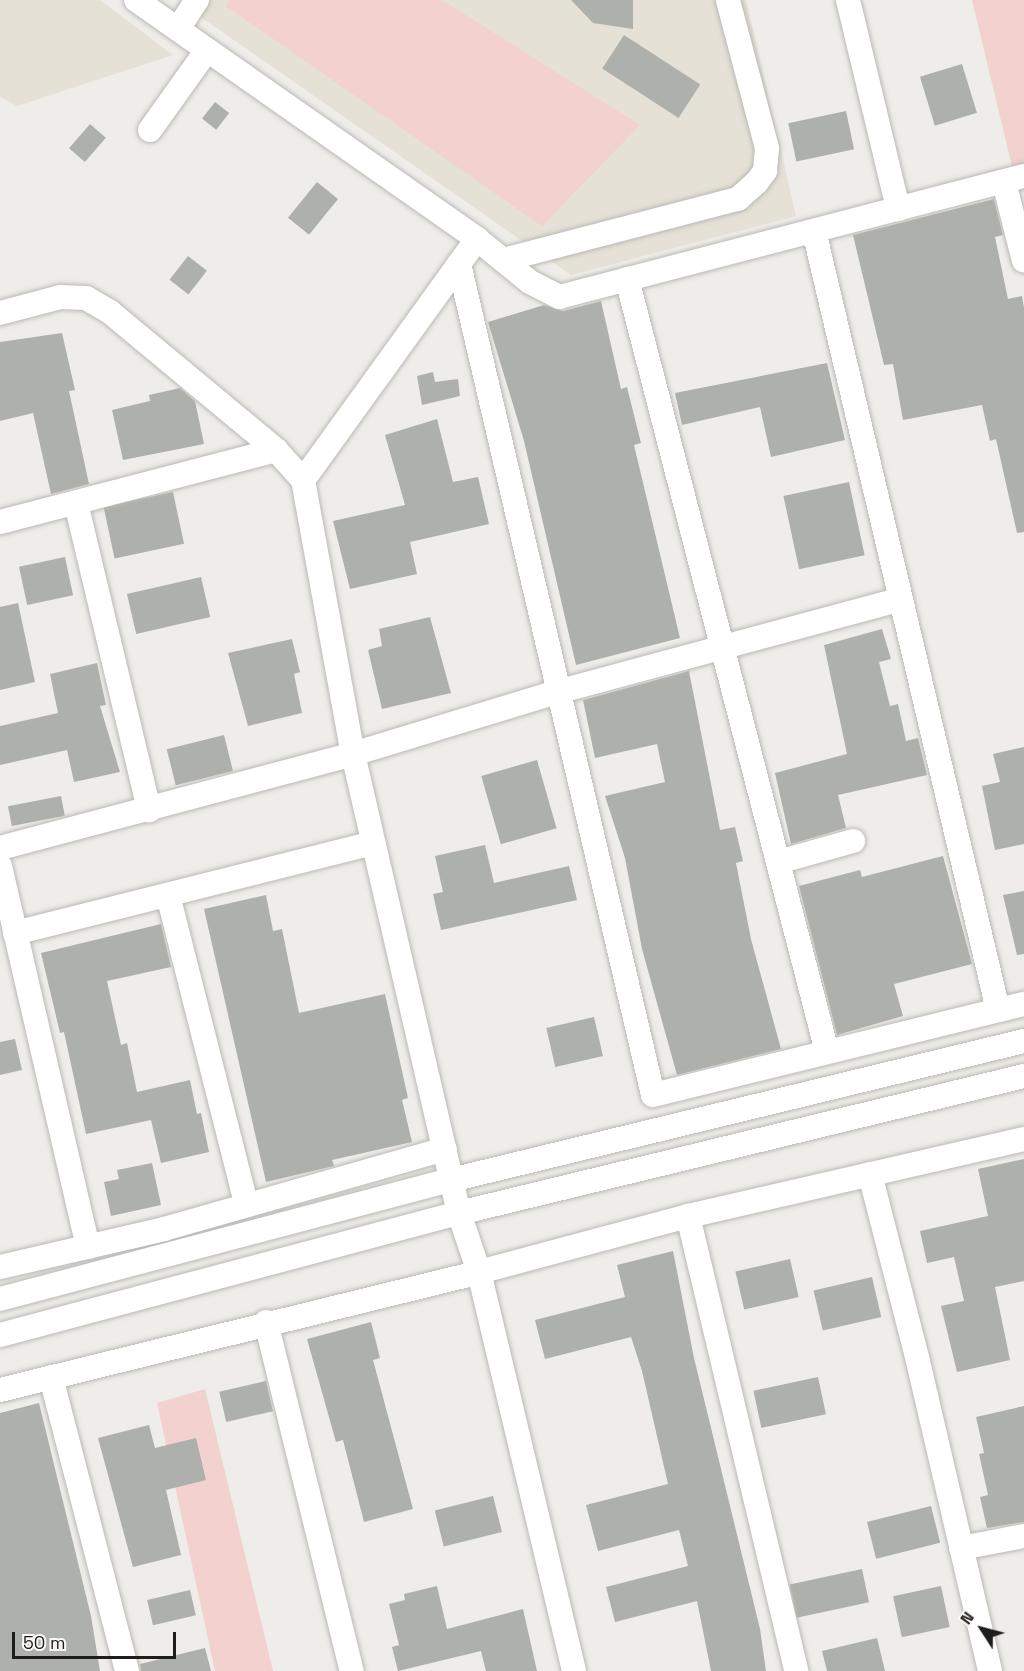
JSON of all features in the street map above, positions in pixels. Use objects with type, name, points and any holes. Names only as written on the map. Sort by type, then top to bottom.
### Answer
[{"type":"street","points":[[177,29],[197,0]]},
{"type":"street","points":[[503,260],[738,199],[757,182],[765,171],[767,148],[728,0]]},
{"type":"street","points":[[848,0],[898,209]]},
{"type":"street","points":[[146,3],[177,29],[477,239],[530,282],[559,297],[1014,179],[1024,261]]},
{"type":"street","points":[[150,130],[207,50]]},
{"type":"street","points":[[814,231],[998,1010]]},
{"type":"street","points":[[303,480],[477,239]]},
{"type":"street","points":[[459,264],[557,692],[653,1095],[1024,1004]]},
{"type":"street","points":[[627,279],[828,1052]]},
{"type":"street","points":[[0,313],[60,297],[86,298],[110,312],[276,450],[303,480],[353,754],[373,843],[459,1213],[479,1272],[574,1671]]},
{"type":"street","points":[[0,522],[276,450]]},
{"type":"street","points":[[76,503],[149,810]]},
{"type":"street","points":[[0,848],[353,754],[557,692],[901,599]]},
{"type":"street","points":[[778,862],[853,842]]},
{"type":"street","points":[[15,933],[373,843]]},
{"type":"street","points":[[0,866],[88,1247]]},
{"type":"street","points":[[168,895],[246,1204]]},
{"type":"street","points":[[0,1299],[452,1180],[1024,1041]]},
{"type":"street","points":[[0,1335],[459,1213],[1024,1076]]},
{"type":"street","points":[[0,1390],[266,1322],[479,1272],[688,1216],[1024,1139]]},
{"type":"street","points":[[0,1267],[88,1247],[445,1149]]},
{"type":"street","points":[[870,1174],[990,1671]]},
{"type":"street","points":[[688,1216],[796,1671]]},
{"type":"street","points":[[266,1322],[352,1671]]},
{"type":"street","points":[[51,1377],[127,1671]]},
{"type":"street","points":[[961,1548],[1024,1536]]},
{"type":"shaded area","points":[[0,0],[100,0],[173,55],[17,106],[0,97]]},
{"type":"shaded area","points":[[189,0],[746,0],[796,216],[571,275],[185,6]]},
{"type":"shaded area","points":[[229,0],[442,0],[640,125],[542,226],[226,6]]},
{"type":"shaded area","points":[[972,0],[1024,0],[1024,175],[1015,179]]},
{"type":"shaded area","points":[[205,1389],[273,1671],[215,1671],[157,1403]]},
{"type":"building","points":[[571,0],[633,0],[633,29],[593,23]]},
{"type":"building","points":[[624,35],[700,85],[679,118],[602,69]]},
{"type":"building","points":[[962,64],[977,113],[935,126],[920,77]]},
{"type":"building","points":[[215,102],[229,113],[216,130],[202,119]]},
{"type":"building","points":[[846,111],[854,149],[796,161],[788,123]]},
{"type":"building","points":[[90,124],[106,138],[85,162],[69,148]]},
{"type":"building","points":[[317,182],[338,199],[309,235],[288,218]]},
{"type":"building","points":[[994,199],[1003,235],[995,237],[1008,299],[1022,296],[1024,308],[1024,532],[1017,533],[996,439],[990,441],[982,405],[903,420],[893,364],[884,365],[853,235]]},
{"type":"building","points":[[188,256],[207,271],[188,294],[170,280]]},
{"type":"building","points":[[601,301],[621,389],[627,387],[641,443],[634,445],[680,638],[576,665],[524,441],[488,322],[544,305],[563,311]]},
{"type":"building","points":[[62,333],[75,390],[69,391],[89,484],[51,494],[33,413],[0,421],[0,342]]},
{"type":"building","points":[[827,363],[845,440],[771,457],[760,407],[682,425],[675,393]]},
{"type":"building","points":[[433,372],[435,382],[458,379],[460,396],[422,405],[417,376]]},
{"type":"building","points":[[180,388],[195,401],[204,444],[123,460],[112,410],[150,401],[149,395]]},
{"type":"building","points":[[437,419],[453,482],[478,477],[489,524],[410,542],[417,574],[350,589],[333,521],[405,505],[385,435]]},
{"type":"building","points":[[849,482],[865,555],[799,569],[783,496]]},
{"type":"building","points":[[173,492],[184,544],[115,559],[104,507]]},
{"type":"building","points":[[65,557],[73,595],[27,605],[19,567]]},
{"type":"building","points":[[201,577],[210,617],[136,634],[127,594]]},
{"type":"building","points":[[18,603],[35,682],[0,690],[0,607]]},
{"type":"building","points":[[430,617],[451,693],[382,709],[368,650],[382,646],[379,629]]},
{"type":"building","points":[[882,629],[891,659],[879,662],[890,706],[898,704],[906,741],[918,738],[927,775],[838,795],[846,828],[791,844],[775,773],[847,754],[824,645]]},
{"type":"building","points":[[292,639],[300,672],[294,674],[302,713],[248,726],[228,653]]},
{"type":"building","points":[[97,663],[106,705],[100,706],[120,772],[74,782],[67,750],[0,765],[0,726],[58,713],[50,674]]},
{"type":"building","points":[[689,671],[720,830],[735,827],[743,861],[736,863],[751,939],[781,1049],[677,1075],[642,949],[625,858],[605,796],[665,782],[657,744],[595,758],[583,700]]},
{"type":"building","points":[[224,735],[233,771],[176,785],[167,749]]},
{"type":"building","points":[[1024,747],[1024,844],[995,850],[982,786],[1000,782],[993,754]]},
{"type":"building","points":[[537,760],[557,828],[501,844],[481,776]]},
{"type":"building","points":[[61,796],[65,816],[12,826],[8,806]]},
{"type":"building","points":[[485,845],[494,883],[569,866],[577,900],[441,930],[433,894],[443,892],[435,856]]},
{"type":"building","points":[[943,856],[972,964],[894,984],[903,1016],[837,1035],[799,886],[860,870],[862,877]]},
{"type":"building","points":[[1024,891],[1024,954],[1017,955],[1003,895]]},
{"type":"building","points":[[266,895],[273,931],[282,929],[299,1013],[385,994],[408,1098],[402,1100],[412,1142],[332,1160],[334,1166],[266,1182],[204,909]]},
{"type":"building","points":[[161,924],[171,967],[107,981],[121,1045],[127,1043],[137,1092],[190,1080],[197,1114],[201,1113],[209,1152],[161,1163],[151,1120],[86,1134],[64,1032],[60,1033],[41,953]]},
{"type":"building","points":[[594,1017],[603,1056],[555,1067],[546,1028]]},
{"type":"building","points":[[15,1039],[22,1070],[0,1075],[0,1042]]},
{"type":"building","points":[[1024,1159],[1024,1281],[995,1287],[1010,1360],[957,1372],[941,1306],[964,1301],[954,1257],[927,1263],[920,1231],[988,1216],[978,1169]]},
{"type":"building","points":[[152,1163],[161,1205],[111,1216],[104,1182],[119,1179],[117,1170]]},
{"type":"building","points":[[673,1251],[694,1358],[760,1629],[766,1671],[711,1671],[697,1601],[615,1622],[606,1587],[688,1566],[679,1530],[598,1551],[586,1505],[668,1484],[642,1371],[631,1337],[545,1359],[535,1320],[625,1297],[617,1265]]},
{"type":"building","points":[[790,1259],[799,1297],[744,1310],[735,1272]]},
{"type":"building","points":[[872,1277],[881,1317],[823,1330],[814,1290]]},
{"type":"building","points":[[371,1322],[380,1358],[373,1360],[413,1509],[364,1522],[343,1440],[336,1442],[307,1339]]},
{"type":"building","points":[[818,1377],[826,1414],[761,1428],[753,1391]]},
{"type":"building","points":[[266,1381],[273,1411],[226,1422],[219,1392]]},
{"type":"building","points":[[39,1403],[91,1616],[100,1671],[0,1671],[0,1413]]},
{"type":"building","points":[[1024,1406],[1024,1522],[987,1528],[980,1497],[988,1495],[979,1454],[984,1453],[976,1417]]},
{"type":"building","points":[[149,1425],[155,1448],[196,1438],[206,1480],[166,1490],[181,1555],[133,1567],[98,1438]]},
{"type":"building","points":[[493,1496],[502,1532],[444,1546],[435,1511]]},
{"type":"building","points":[[931,1506],[940,1543],[876,1559],[867,1522]]},
{"type":"building","points":[[862,1569],[869,1602],[797,1618],[790,1584]]},
{"type":"building","points":[[437,1586],[447,1629],[523,1609],[537,1671],[486,1671],[481,1651],[398,1671],[392,1647],[399,1645],[389,1604],[405,1600],[404,1594]]},
{"type":"building","points":[[941,1586],[950,1627],[902,1637],[893,1596]]},
{"type":"building","points":[[190,1590],[196,1615],[153,1625],[147,1600]]},
{"type":"building","points":[[877,1638],[885,1671],[827,1671],[822,1651]]},
{"type":"building","points":[[205,1648],[211,1671],[141,1671],[140,1664]]}]
